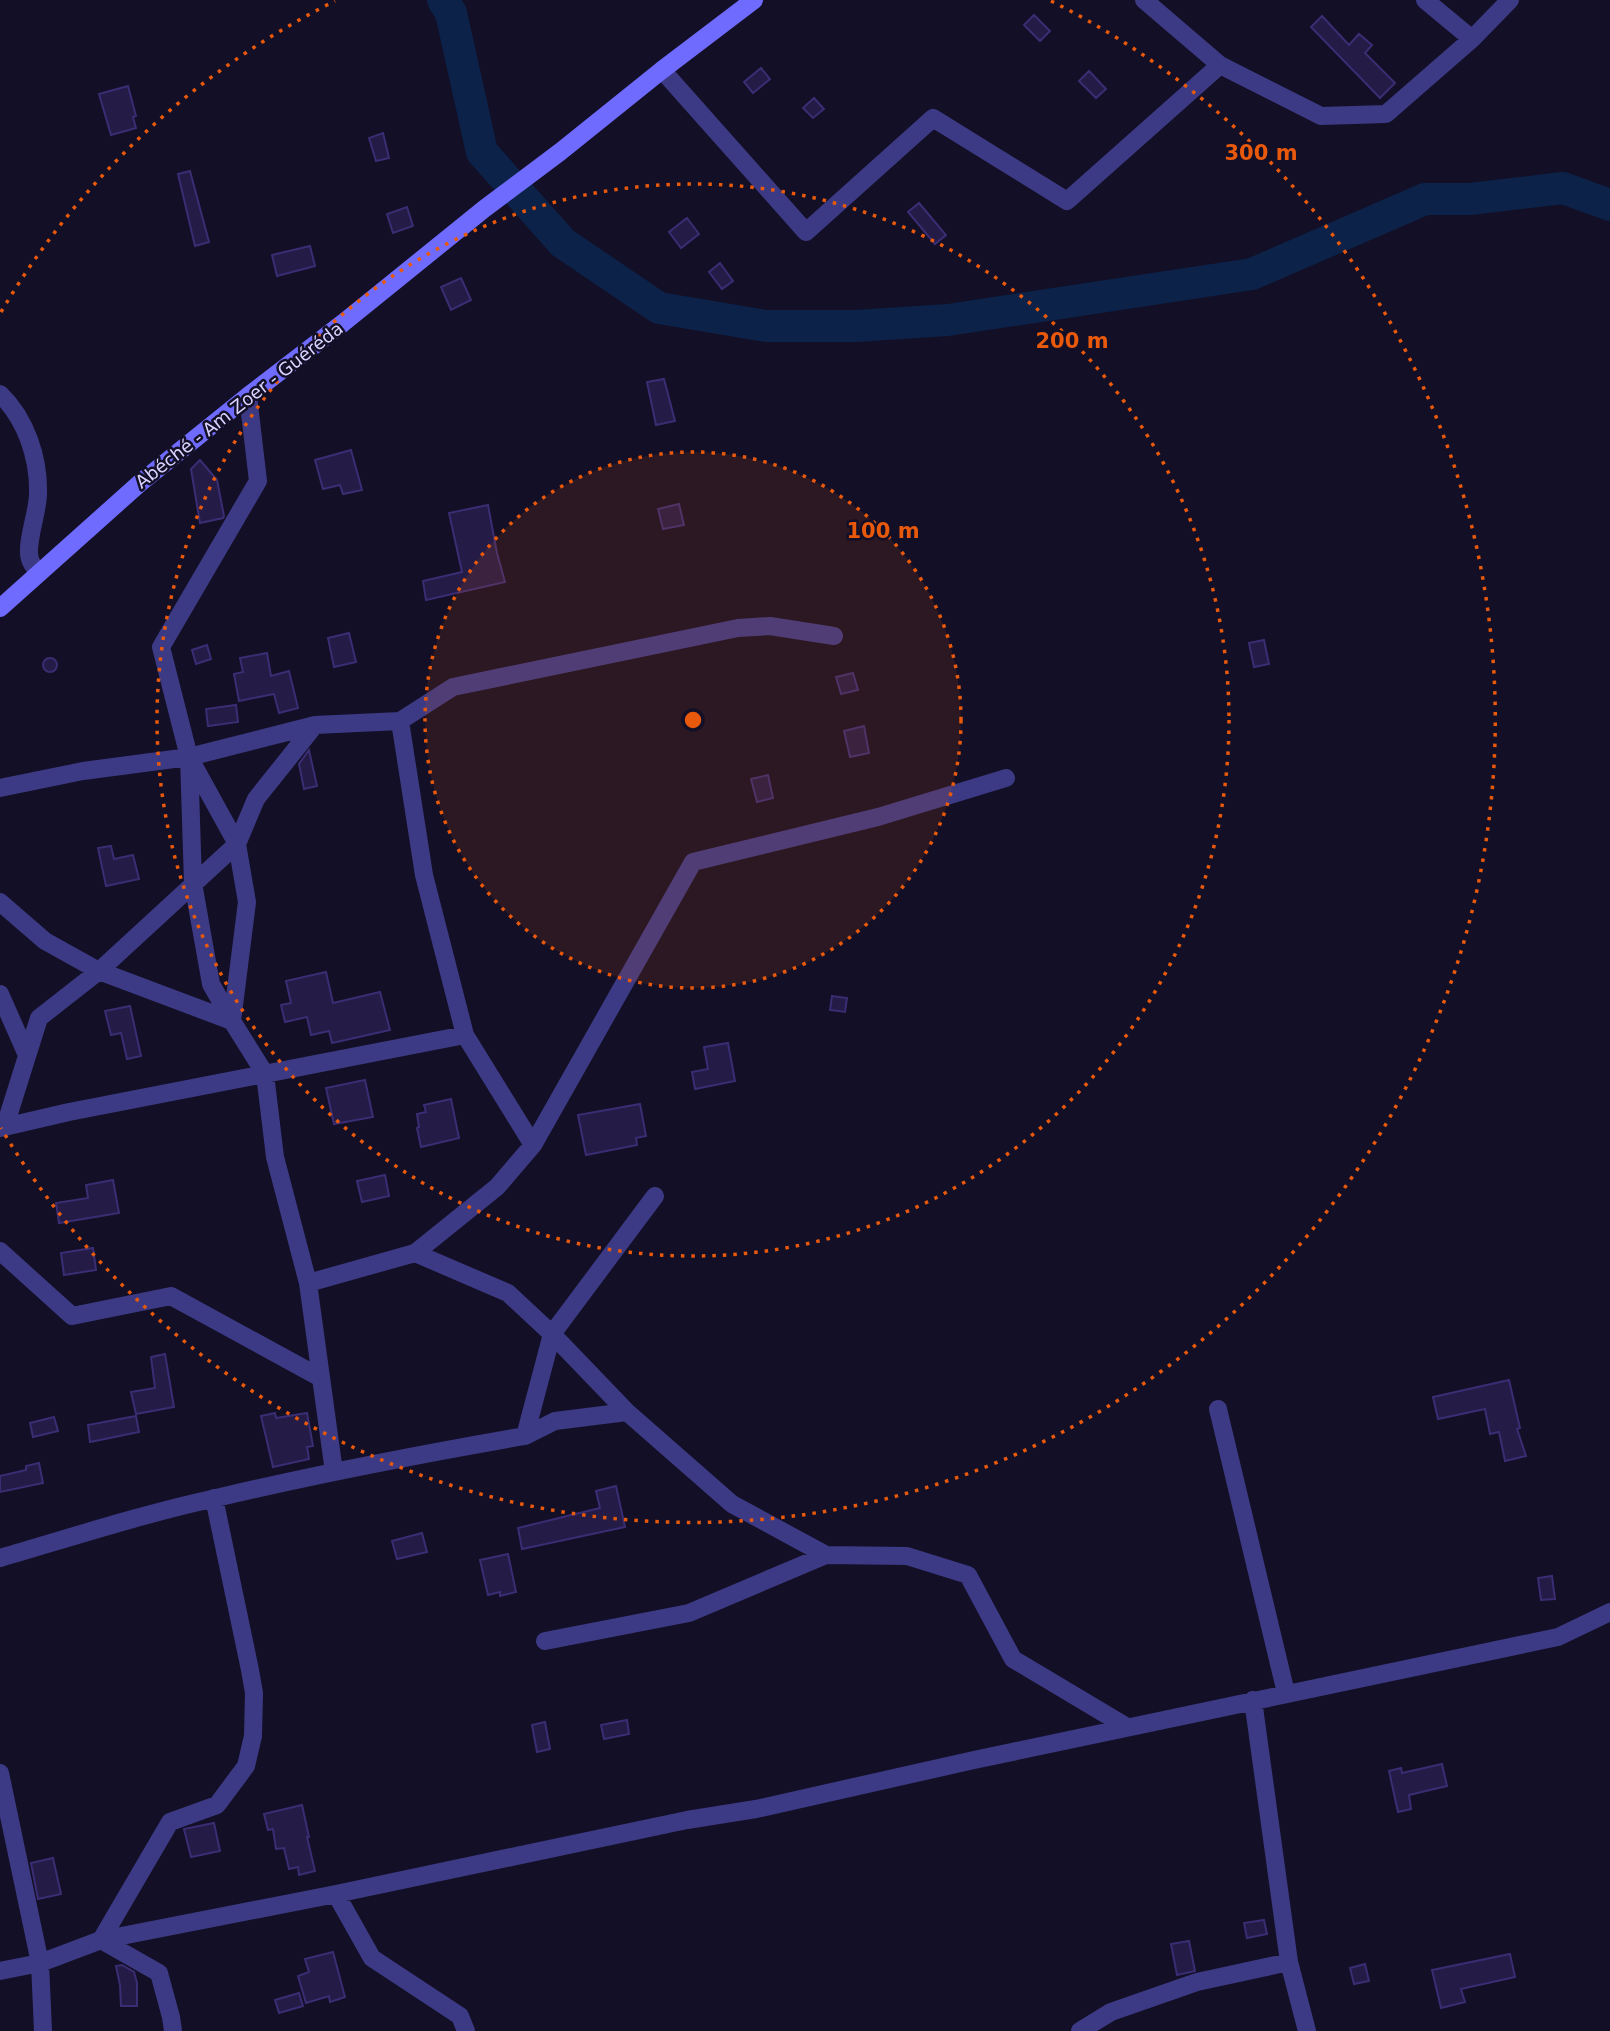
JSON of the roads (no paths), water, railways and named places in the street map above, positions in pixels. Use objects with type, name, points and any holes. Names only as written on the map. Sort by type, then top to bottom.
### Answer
[{"type":"main road","points":[[662,70],[754,0]]},
{"type":"main road","name":"Abéché - Am Zoer - Guéréda","points":[[0,608],[140,484],[248,396],[662,70]]},
{"type":"street","points":[[1144,0],[1220,65],[1321,116],[1387,114],[1472,39],[1510,0]]},
{"type":"street","points":[[1424,0],[1472,39]]},
{"type":"street","points":[[662,70],[806,232],[933,118],[1067,201],[1220,65]]},
{"type":"street","points":[[0,394],[16,412],[32,449],[38,494],[29,549],[30,559],[38,573]]},
{"type":"street","points":[[248,396],[258,481],[161,647],[189,757],[193,883],[211,985],[265,1074],[275,1157],[308,1283],[334,1472]]},
{"type":"street","points":[[0,788],[83,771],[189,757],[315,725],[400,721],[453,687],[738,628],[770,626],[834,636]]},
{"type":"street","points":[[400,721],[424,875],[465,1035],[533,1145]]},
{"type":"street","points":[[2,1127],[39,1018],[99,971],[237,844],[256,799],[315,725]]},
{"type":"street","points":[[189,757],[237,844],[247,902],[232,1021]]},
{"type":"street","points":[[308,1283],[415,1253],[496,1187],[533,1145],[693,862],[878,817],[1006,778]]},
{"type":"street","points":[[0,902],[45,941],[99,971],[232,1021]]},
{"type":"street","points":[[0,995],[27,1055]]},
{"type":"street","points":[[2,1127],[465,1035]]},
{"type":"street","points":[[525,1436],[552,1334],[656,1196]]},
{"type":"street","points":[[0,1251],[72,1316],[171,1296],[321,1378]]},
{"type":"street","points":[[415,1253],[508,1293],[552,1334],[627,1412],[732,1504],[826,1555]]},
{"type":"street","points":[[1218,1409],[1286,1693]]},
{"type":"street","points":[[0,1558],[106,1526],[214,1498],[525,1436],[555,1421],[627,1412]]},
{"type":"street","points":[[101,1940],[170,1822],[217,1805],[246,1766],[253,1736],[254,1693],[214,1498]]},
{"type":"street","points":[[545,1641],[689,1613],[826,1555],[907,1556],[968,1575],[1013,1659],[1127,1727]]},
{"type":"street","points":[[0,1971],[40,1963],[101,1940],[687,1820],[756,1809],[1127,1727],[1558,1637],[1610,1612]]},
{"type":"street","points":[[1253,1700],[1289,1962],[1307,2031]]},
{"type":"street","points":[[0,1773],[40,1963],[43,2031]]},
{"type":"street","points":[[336,1894],[372,1958],[460,2015],[466,2031]]},
{"type":"street","points":[[101,1940],[159,1973],[173,2031]]},
{"type":"street","points":[[1080,2031],[1111,2012],[1197,1982],[1289,1962]]},
{"type":"waterway","points":[[443,0],[451,13],[482,152],[563,243],[659,308],[766,326],[856,326],[948,320],[1252,274],[1425,199],[1470,199],[1563,188],[1610,205]]}]
